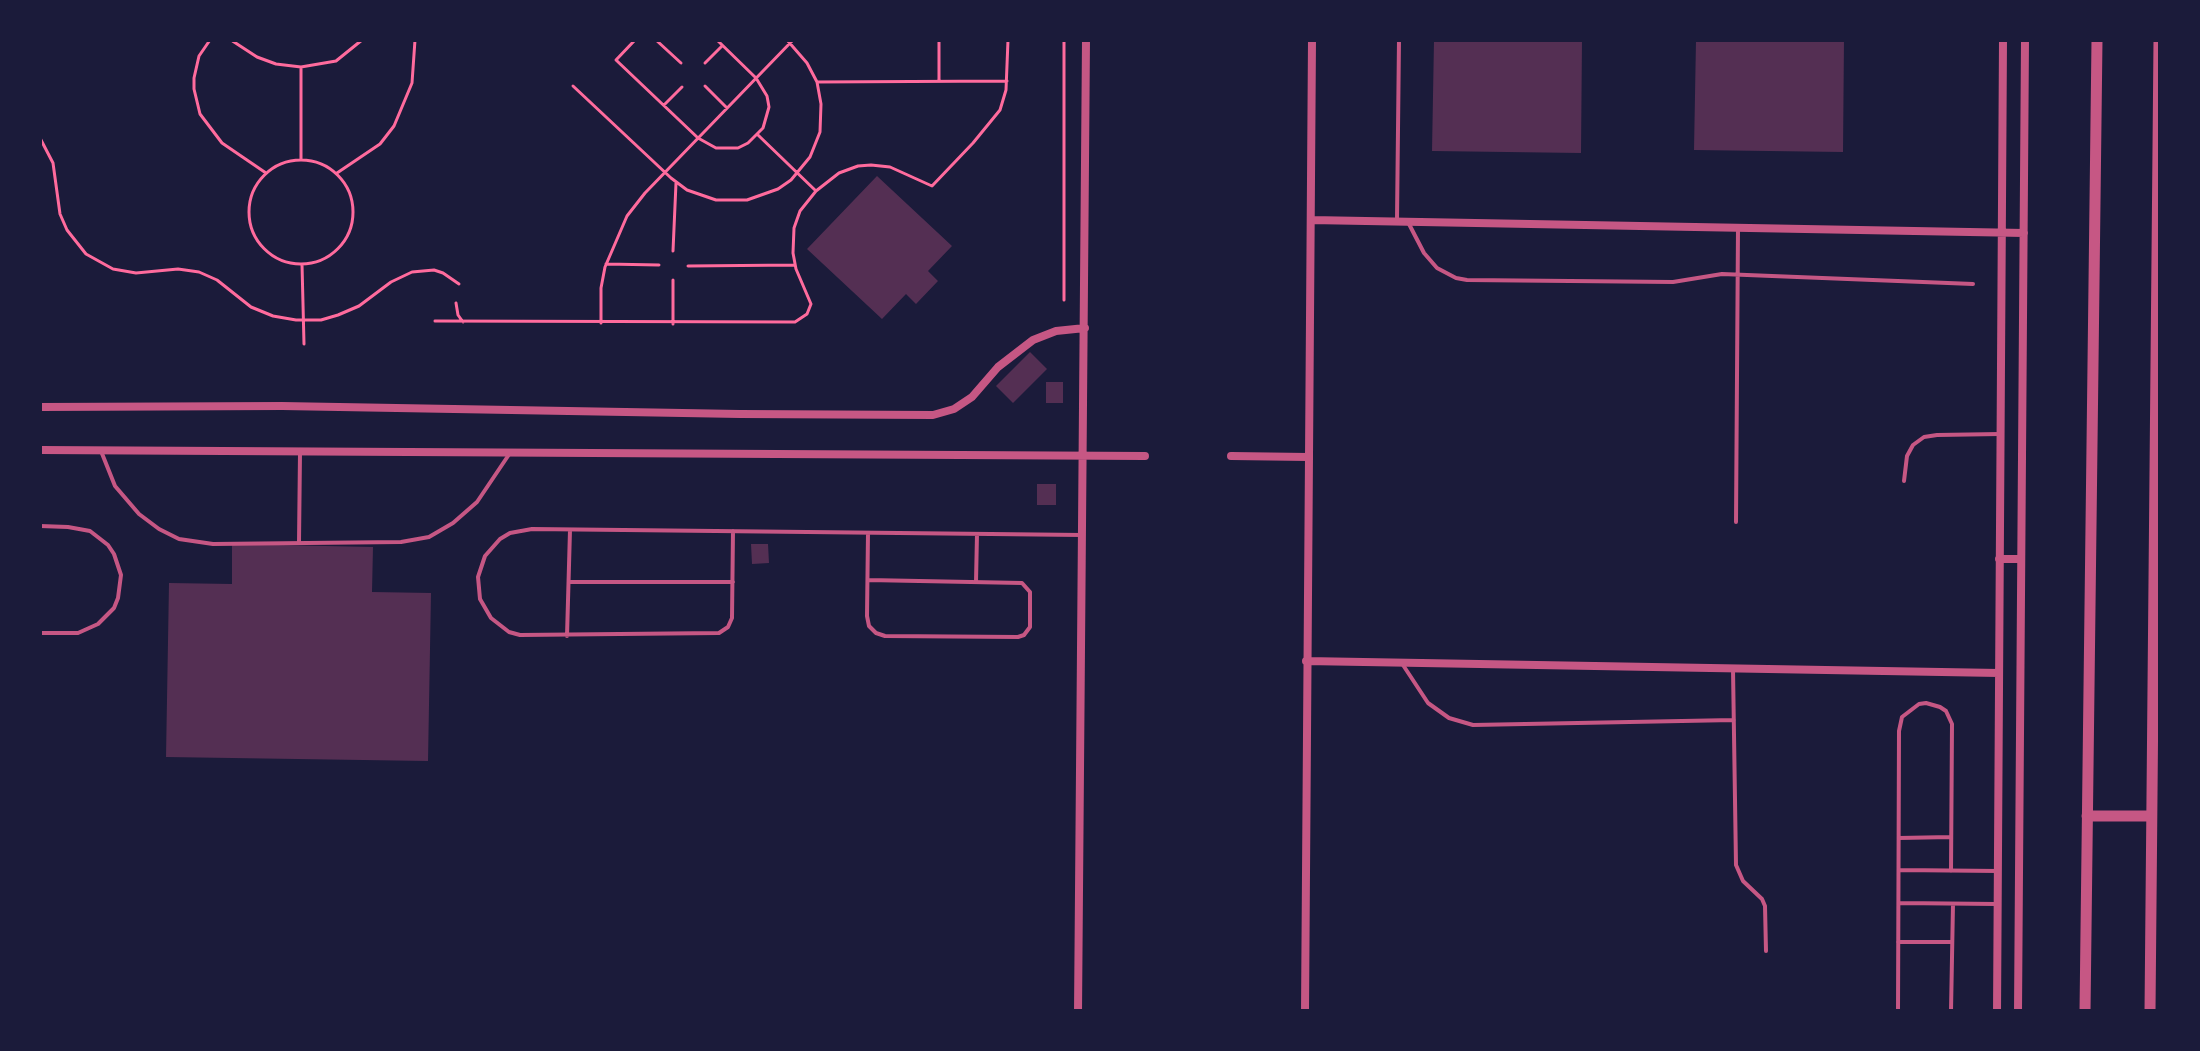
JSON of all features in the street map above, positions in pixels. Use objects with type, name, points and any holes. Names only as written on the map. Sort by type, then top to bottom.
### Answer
[{"type":"street","points":[[1078,1011],[1086,40]]},
{"type":"street","points":[[1305,1011],[1312,40]]},
{"type":"street","points":[[1997,1011],[2003,40]]},
{"type":"street","points":[[2018,1011],[2025,40]]},
{"type":"street","points":[[2085,1011],[2097,40]]},
{"type":"street","points":[[2150,1011],[2159,40]]},
{"type":"street","points":[[1311,220],[2024,233]]},
{"type":"street","points":[[40,407],[312,406],[933,415],[954,409],[972,397],[998,367],[1033,340],[1065,328],[1085,328]]},
{"type":"street","points":[[40,450],[1145,456]]},
{"type":"street","points":[[1231,456],[1308,457]]},
{"type":"street","points":[[1999,559],[2021,559]]},
{"type":"street","points":[[1306,661],[1999,673]]},
{"type":"street","points":[[2087,816],[2151,816]]},
{"type":"lane","points":[[1397,222],[1399,40]]},
{"type":"lane","points":[[1408,222],[1430,261],[1445,274],[1456,278],[1673,282],[1722,274],[1973,284]]},
{"type":"lane","points":[[1736,522],[1738,228]]},
{"type":"lane","points":[[1904,481],[1907,456],[1913,445],[1924,437],[2000,434]]},
{"type":"lane","points":[[101,451],[109,475],[122,496],[148,522],[169,534],[202,544],[401,542],[429,537],[453,523],[477,502],[510,453]]},
{"type":"lane","points":[[299,542],[300,452]]},
{"type":"lane","points":[[40,526],[90,531],[108,545],[121,575],[114,608],[98,624],[78,633],[40,633]]},
{"type":"lane","points":[[733,531],[732,618],[728,627],[719,633],[520,635],[499,626],[480,599],[478,577],[485,556],[510,533],[532,529],[570,529],[1082,535]]},
{"type":"lane","points":[[567,636],[570,529]]},
{"type":"lane","points":[[868,533],[867,621],[872,630],[881,635],[1018,637],[1027,633],[1030,623],[1030,592],[1022,583],[868,580]]},
{"type":"lane","points":[[976,582],[977,534]]},
{"type":"lane","points":[[569,582],[733,582]]},
{"type":"lane","points":[[1401,663],[1428,703],[1449,718],[1473,725],[1734,720]]},
{"type":"lane","points":[[1733,669],[1736,865],[1743,881],[1756,893],[1768,914],[1766,951]]},
{"type":"lane","points":[[1898,1011],[1900,724],[1902,717],[1912,707],[1926,703],[1946,711],[1952,724],[1951,871]]},
{"type":"lane","points":[[1899,838],[1951,837]]},
{"type":"lane","points":[[1899,870],[1998,871]]},
{"type":"lane","points":[[1899,903],[1998,904]]},
{"type":"lane","points":[[1951,1011],[1953,904]]},
{"type":"lane","points":[[1898,942],[1952,942]]},
{"type":"path","points":[[210,40],[199,56],[194,78],[200,114],[222,143],[266,173]]},
{"type":"path","points":[[231,40],[257,57],[276,64],[301,67],[336,61],[362,40]]},
{"type":"path","points":[[337,173],[380,144],[394,126],[412,83],[415,40]]},
{"type":"path","points":[[635,40],[616,60],[698,138],[716,148],[727,149],[748,143],[758,135],[769,107],[763,86],[717,40]]},
{"type":"path","points":[[656,40],[681,63]]},
{"type":"path","points":[[939,40],[939,81]]},
{"type":"path","points":[[435,321],[795,322],[807,314],[811,304],[795,265],[792,241],[800,211],[816,191],[839,173],[858,166],[890,167],[932,186],[993,120],[1004,98],[1008,40]]},
{"type":"path","points":[[1064,40],[1064,300]]},
{"type":"path","points":[[573,86],[665,172],[676,183],[703,197],[739,201],[778,189],[797,173],[810,157],[820,132],[821,104],[817,82],[790,41],[665,172],[627,216],[606,264],[601,288],[601,323]]},
{"type":"path","points":[[705,63],[722,45]]},
{"type":"path","points":[[301,67],[301,159]]},
{"type":"path","points":[[817,82],[1007,81]]},
{"type":"path","points":[[705,86],[727,108]]},
{"type":"path","points":[[664,105],[682,87]]},
{"type":"path","points":[[758,135],[816,191]]},
{"type":"path","points":[[40,138],[53,163],[62,221],[72,240],[93,260],[113,269],[136,273],[178,269],[199,272],[217,280],[261,312],[303,320],[338,315],[359,306],[391,282],[412,272],[434,270],[459,284]]},
{"type":"path","points":[[301,159],[326,165],[337,173],[351,193],[354,205],[351,230],[337,251],[302,264],[277,258],[258,241],[249,218],[252,193],[266,173],[277,165],[301,159]]},
{"type":"path","points":[[673,251],[676,183]]},
{"type":"path","points":[[302,264],[304,344]]},
{"type":"path","points":[[606,264],[659,265]]},
{"type":"path","points":[[688,266],[795,265]]},
{"type":"path","points":[[673,280],[673,324]]},
{"type":"path","points":[[456,303],[458,315],[464,322]]},
{"type":"building","points":[[1434,40],[1582,40],[1581,153],[1432,151]]},
{"type":"building","points":[[1696,40],[1844,40],[1843,152],[1694,150]]},
{"type":"building","points":[[877,176],[952,246],[928,271],[938,281],[916,304],[906,294],[882,319],[807,249]]},
{"type":"building","points":[[1030,352],[1047,369],[1013,403],[996,386]]},
{"type":"building","points":[[1046,382],[1063,382],[1063,403],[1046,403]]},
{"type":"building","points":[[1037,484],[1056,484],[1056,505],[1037,505]]},
{"type":"building","points":[[232,544],[373,547],[372,592],[431,593],[428,761],[166,757],[169,583],[232,584]]},
{"type":"building","points":[[751,544],[768,544],[769,563],[752,564]]}]
